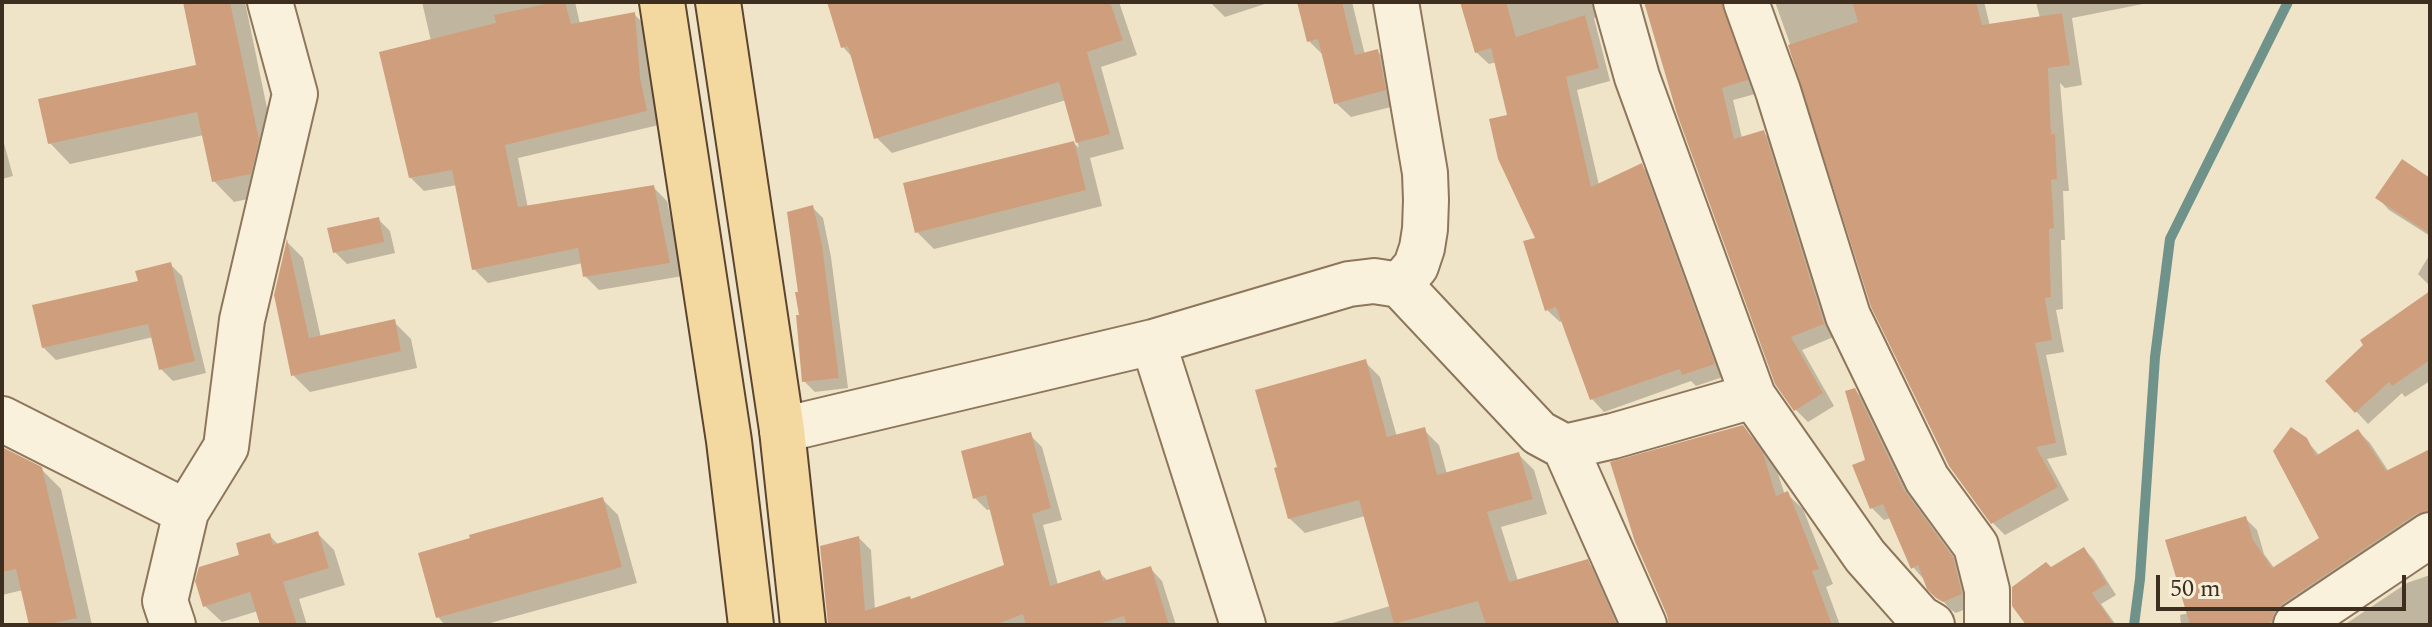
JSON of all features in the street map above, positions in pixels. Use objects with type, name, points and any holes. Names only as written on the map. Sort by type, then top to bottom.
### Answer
[{"type":"main road","points":[[662,2],[729,441],[751,625]]},
{"type":"main road","points":[[718,2],[782,430],[803,625]]},
{"type":"street","points":[[173,625],[165,601],[186,512],[226,447],[242,320],[295,94],[270,2]]},
{"type":"street","points":[[1396,2],[1425,187],[1422,248],[1416,266],[1400,285]]},
{"type":"street","points":[[1616,2],[1637,77],[1753,396],[1865,556],[1923,623]]},
{"type":"street","points":[[1746,2],[1778,91],[1848,316],[1927,479],[1976,546],[1987,590],[1987,625]]},
{"type":"street","points":[[782,430],[1153,342],[1349,284],[1374,281],[1400,285],[1539,433],[1565,447],[1644,625]]},
{"type":"street","points":[[1153,342],[1243,625]]},
{"type":"street","points":[[1565,447],[1753,396]]},
{"type":"street","points":[[2,419],[186,512]]},
{"type":"street","points":[[2296,625],[2430,535]]},
{"type":"building","points":[[183,2],[230,2],[259,139],[251,174],[212,182],[197,112],[48,144],[38,99],[196,65]]},
{"type":"building","points":[[565,2],[571,24],[635,12],[640,77],[647,111],[505,145],[518,207],[654,185],[670,263],[583,277],[578,248],[472,270],[452,170],[409,178],[379,52],[496,23],[494,15]]},
{"type":"building","points":[[827,2],[1110,2],[1123,40],[1087,52],[1110,134],[1076,143],[1059,82],[874,139],[848,46],[841,48]]},
{"type":"building","points":[[1297,2],[1342,2],[1355,55],[1378,49],[1386,90],[1334,104],[1318,39],[1307,42]]},
{"type":"building","points":[[1460,2],[1506,2],[1516,37],[1585,15],[1599,68],[1566,77],[1591,187],[1642,163],[1715,364],[1682,375],[1680,369],[1590,400],[1556,307],[1545,311],[1523,241],[1535,238],[1498,159],[1489,119],[1507,115],[1491,48],[1475,53]]},
{"type":"building","points":[[1644,2],[1722,2],[1748,80],[1722,88],[1734,139],[1764,130],[1824,324],[1791,337],[1823,393],[1794,411],[1775,384],[1677,114]]},
{"type":"building","points":[[1852,2],[1976,2],[1982,25],[2062,13],[2070,65],[2048,68],[2057,179],[2051,180],[2054,228],[2049,229],[2051,297],[2045,298],[2052,340],[2035,343],[2056,443],[2036,447],[2058,487],[1991,524],[1949,466],[1871,307],[1788,45],[1858,22]]},
{"type":"building","points":[[1074,141],[1086,190],[915,233],[903,183]]},
{"type":"building","points":[[2402,159],[2430,178],[2430,234],[2375,198]]},
{"type":"building","points":[[813,205],[822,245],[839,378],[802,382],[796,315],[799,315],[795,292],[798,292],[787,212]]},
{"type":"building","points":[[379,217],[384,242],[333,253],[327,228]]},
{"type":"building","points":[[287,239],[309,338],[395,319],[401,351],[291,376],[274,295]]},
{"type":"building","points":[[171,262],[195,361],[159,370],[148,324],[42,348],[32,305],[138,281],[135,271]]},
{"type":"building","points":[[2430,291],[2430,360],[2392,386],[2389,382],[2355,413],[2325,381],[2363,345],[2360,340]]},
{"type":"building","points":[[1366,359],[1387,437],[1425,427],[1437,475],[1519,452],[1533,499],[1487,512],[1509,582],[1588,559],[1617,625],[1486,625],[1478,601],[1394,624],[1359,500],[1288,519],[1255,390]]},
{"type":"building","points":[[1855,388],[1904,490],[1953,557],[1962,594],[1943,602],[1936,598],[1927,589],[1918,565],[1911,569],[1883,504],[1870,509],[1852,465],[1865,460],[1845,391]]},
{"type":"building","points":[[1743,425],[1763,453],[1776,496],[1788,491],[1819,569],[1812,571],[1832,625],[1669,625],[1635,542],[1610,462]]},
{"type":"building","points":[[2291,427],[2307,438],[2316,456],[2358,429],[2386,471],[2430,449],[2430,510],[2416,514],[2282,604],[2266,625],[2190,625],[2165,540],[2246,516],[2253,540],[2272,568],[2319,538],[2273,451]]},
{"type":"building","points":[[1031,432],[1051,508],[1032,514],[1050,586],[1100,570],[1103,581],[1151,566],[1169,625],[1127,625],[1124,616],[1095,625],[1026,625],[1023,614],[995,625],[828,625],[820,546],[859,536],[865,611],[910,596],[911,599],[1004,565],[986,495],[973,499],[961,451]]},
{"type":"building","points":[[2,447],[42,467],[77,618],[29,625],[16,569],[2,572]]},
{"type":"building","points":[[603,497],[622,567],[436,618],[418,553],[470,538],[469,535]]},
{"type":"building","points":[[318,531],[329,568],[283,582],[297,625],[260,625],[250,592],[203,607],[195,581],[199,567],[239,555],[236,543],[270,533],[273,545]]},
{"type":"building","points":[[2084,547],[2107,584],[2092,593],[2114,625],[2026,625],[2012,606],[2012,587],[2046,562],[2051,567]]},
{"type":"waterway","points":[[2134,625],[2155,357],[2170,239],[2288,2]]}]
